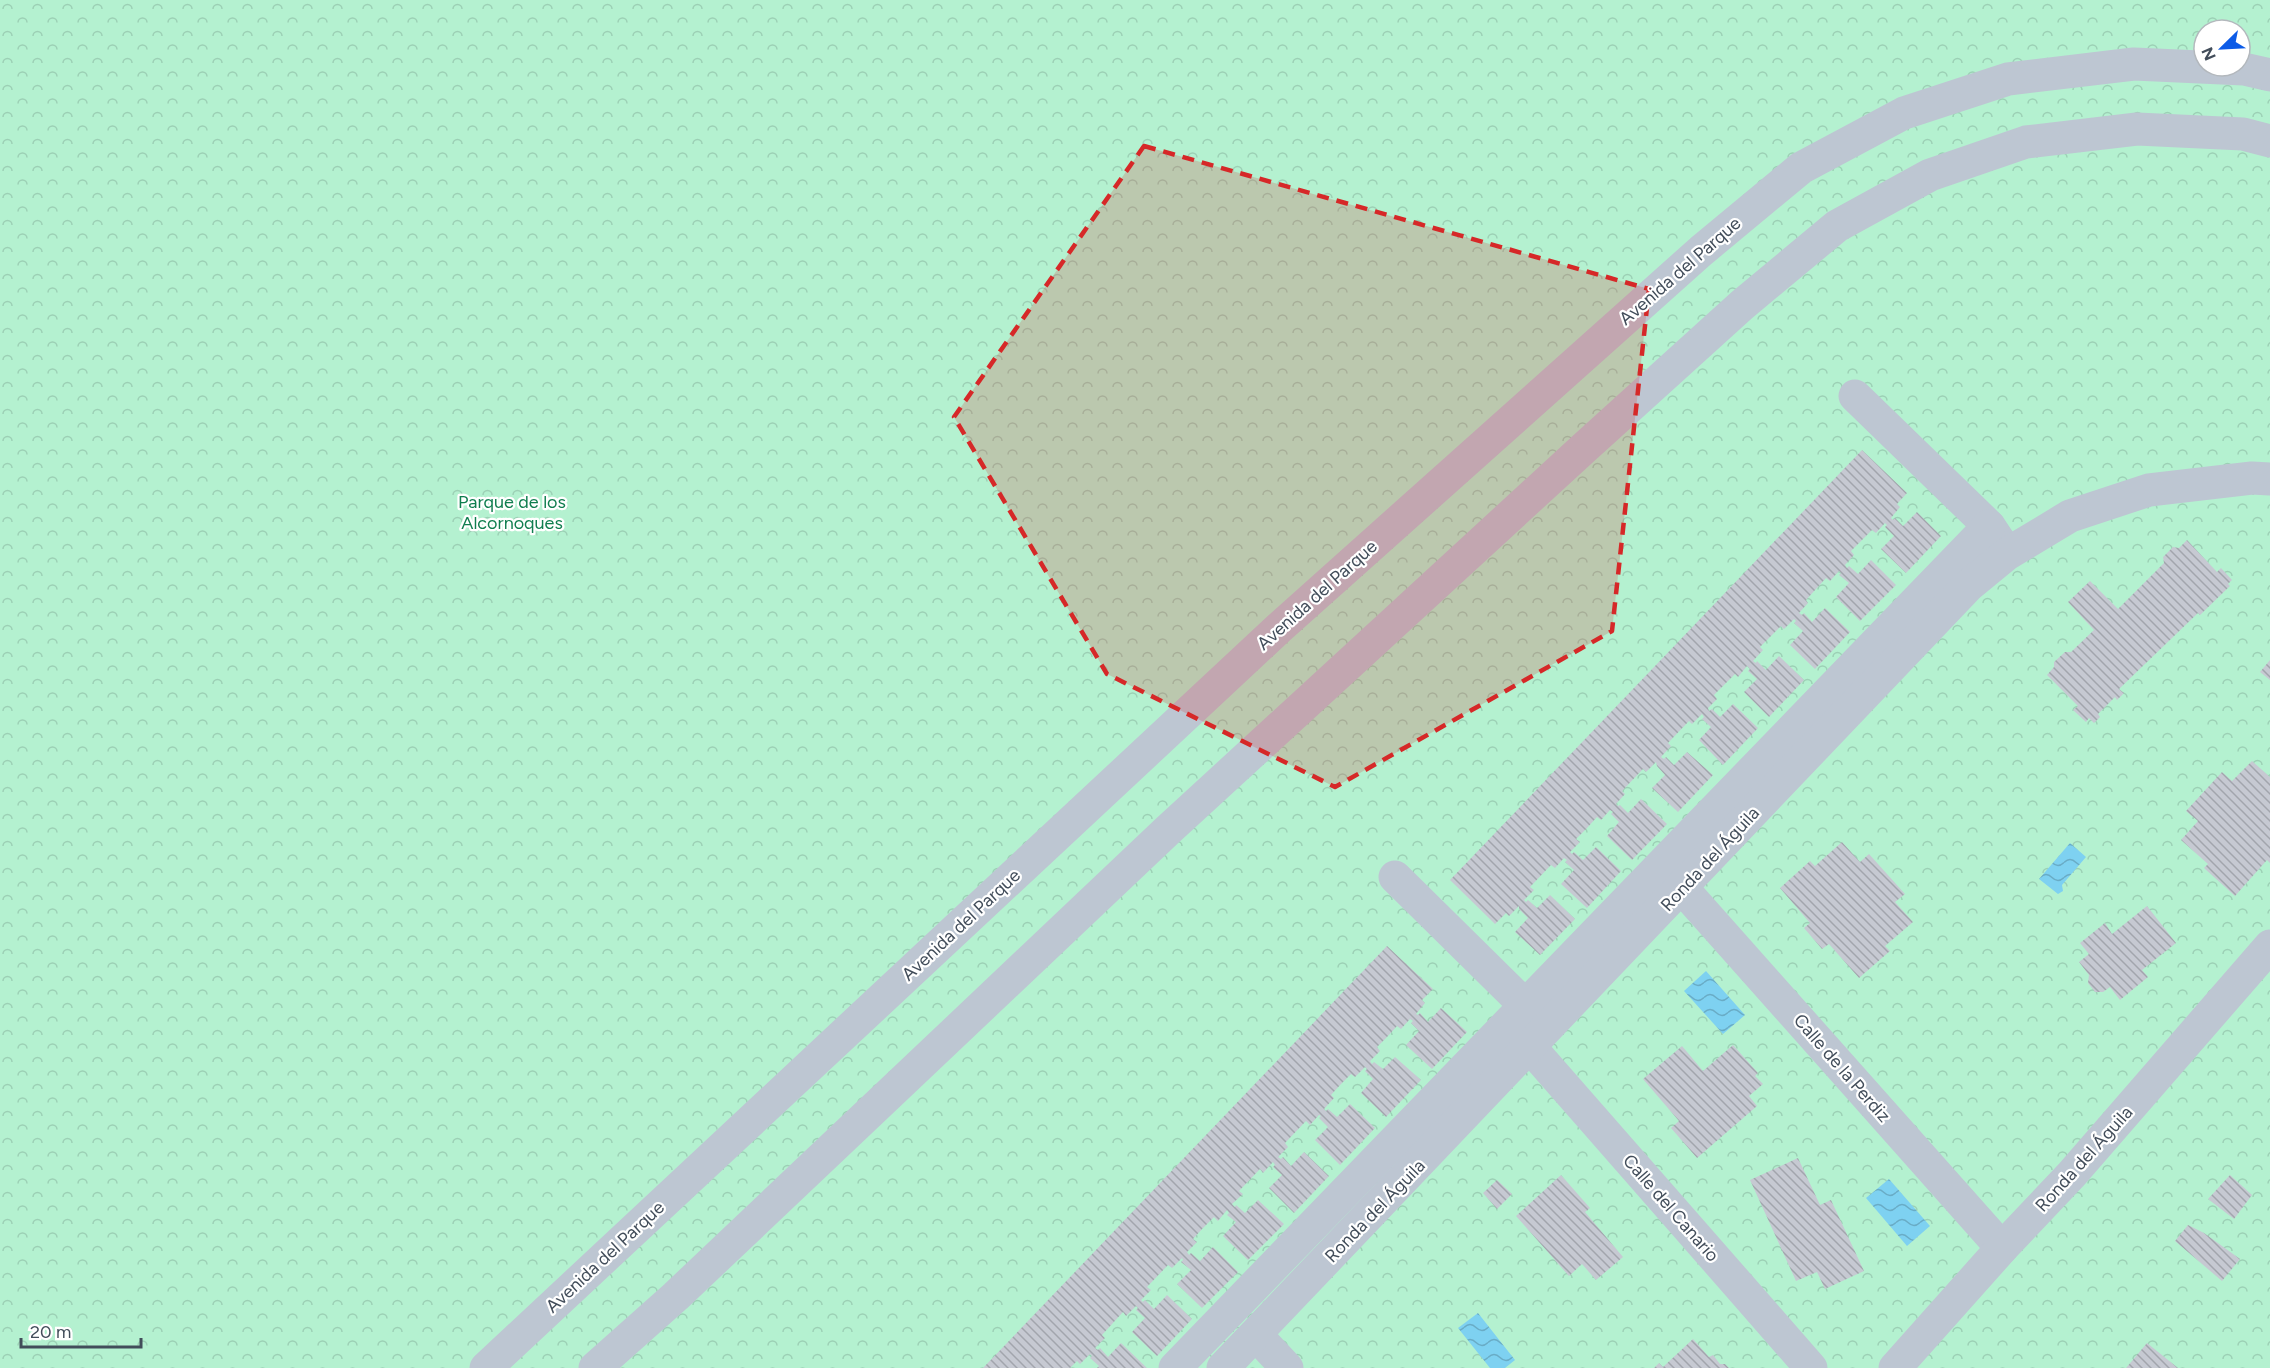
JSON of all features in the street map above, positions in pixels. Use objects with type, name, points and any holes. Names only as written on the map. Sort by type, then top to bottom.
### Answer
[{"type":"street","name":"Avenida del Parque","points":[[486,1368],[1279,628],[1701,252],[1801,168],[1904,113],[2008,79],[2134,64],[2244,69],[2270,75]]},
{"type":"street","points":[[595,1368],[676,1296],[1168,830],[1488,535],[1742,305],[1837,226],[1930,175],[2026,142],[2137,129],[2243,134],[2270,141]]},
{"type":"street","points":[[1855,396],[1989,526],[2007,554]]},
{"type":"street","name":"Ronda del Águila","points":[[1223,1368],[1968,586],[2007,554],[2070,516],[2149,490],[2252,478],[2270,479]]},
{"type":"street","points":[[1175,1368],[1989,526]]},
{"type":"street","name":"Calle del Canario","points":[[1395,877],[1525,1005],[1539,1038],[1811,1368]]},
{"type":"street","name":"Calle de la Perdiz","points":[[1682,888],[2002,1248]]},
{"type":"street","name":"Ronda del Águila","points":[[1895,1368],[2002,1248],[2073,1174],[2270,946]]},
{"type":"street","points":[[1256,1335],[1287,1368]]},
{"type":"highlighted area","points":[[1144,146],[1649,289],[1612,631],[1335,787],[1107,674],[954,417]]},
{"type":"green space","name":"Parque de los Alcornoques","points":[[0,0],[2270,0],[2270,1368],[0,1368]]},
{"type":"water","points":[[2070,843],[2086,857],[2062,885],[2063,891],[2058,894],[2039,879]]},
{"type":"water","points":[[1706,971],[1745,1015],[1723,1034],[1684,991]]},
{"type":"water","points":[[1889,1179],[1930,1226],[1907,1246],[1866,1198]]},
{"type":"water","points":[[1478,1313],[1515,1360],[1505,1368],[1490,1368],[1458,1328]]},
{"type":"building","points":[[1862,450],[1907,493],[1897,504],[1900,507],[1891,518],[1893,520],[1895,518],[1903,526],[1917,512],[1941,536],[1906,573],[1881,549],[1894,536],[1885,527],[1887,525],[1885,523],[1876,533],[1872,530],[1851,551],[1854,555],[1845,565],[1847,568],[1849,566],[1858,574],[1871,560],[1896,585],[1860,621],[1836,597],[1849,583],[1839,575],[1841,573],[1839,571],[1830,581],[1826,578],[1806,600],[1808,603],[1799,613],[1802,615],[1804,613],[1812,622],[1825,608],[1850,632],[1815,669],[1790,645],[1803,631],[1794,623],[1796,621],[1794,619],[1784,629],[1781,626],[1760,647],[1763,650],[1753,661],[1756,663],[1757,661],[1766,670],[1779,656],[1804,680],[1769,717],[1744,692],[1757,679],[1748,671],[1750,669],[1747,666],[1738,677],[1735,674],[1714,695],[1717,699],[1708,708],[1709,711],[1712,709],[1720,717],[1733,704],[1758,728],[1723,765],[1699,740],[1711,727],[1702,719],[1704,717],[1702,714],[1692,724],[1689,721],[1668,743],[1671,746],[1661,757],[1664,759],[1666,757],[1674,765],[1687,752],[1713,775],[1678,812],[1652,788],[1665,775],[1656,762],[1646,772],[1643,769],[1622,791],[1625,794],[1616,804],[1628,813],[1641,799],[1667,824],[1632,860],[1607,836],[1619,822],[1611,814],[1613,812],[1610,810],[1601,820],[1597,817],[1576,839],[1580,842],[1570,852],[1572,854],[1574,852],[1583,860],[1596,847],[1621,871],[1587,908],[1561,884],[1574,870],[1565,862],[1567,860],[1564,858],[1555,868],[1551,865],[1530,887],[1534,890],[1524,900],[1526,902],[1528,900],[1537,908],[1550,895],[1575,919],[1540,955],[1515,932],[1528,918],[1519,906],[1509,916],[1506,913],[1495,924],[1450,880]]},
{"type":"building","points":[[2187,540],[2217,572],[2221,568],[2232,580],[2228,584],[2230,586],[2200,615],[2198,613],[2119,689],[2124,693],[2117,700],[2115,697],[2098,714],[2100,717],[2094,723],[2089,718],[2086,722],[2073,710],[2078,706],[2047,675],[2054,667],[2054,662],[2065,652],[2071,652],[2094,630],[2068,602],[2090,581],[2118,609],[2164,563],[2163,557],[2173,547],[2179,548]]},
{"type":"building","points":[[2270,660],[2270,680],[2260,672]]},
{"type":"building","points":[[2252,761],[2270,777],[2270,863],[2267,860],[2235,896],[2204,868],[2208,864],[2181,840],[2198,821],[2186,811],[2222,772],[2232,781]]},
{"type":"building","points":[[1842,842],[1860,862],[1869,854],[1905,894],[1895,902],[1913,922],[1885,946],[1890,951],[1859,978],[1829,944],[1822,949],[1804,928],[1810,923],[1780,888],[1810,861],[1815,866]]},
{"type":"building","points":[[2147,906],[2176,943],[2142,970],[2148,977],[2120,1000],[2110,987],[2103,992],[2095,992],[2088,983],[2089,975],[2079,962],[2089,954],[2080,943],[2105,923],[2112,934]]},
{"type":"building","points":[[1387,946],[1433,989],[1422,1000],[1425,1003],[1416,1014],[1420,1013],[1428,1022],[1441,1008],[1467,1032],[1432,1069],[1406,1045],[1419,1031],[1411,1023],[1413,1021],[1410,1019],[1401,1029],[1397,1026],[1377,1047],[1380,1051],[1370,1061],[1383,1069],[1395,1057],[1421,1080],[1386,1117],[1361,1093],[1373,1079],[1365,1071],[1367,1069],[1365,1067],[1355,1077],[1351,1074],[1341,1084],[1331,1095],[1334,1098],[1324,1109],[1326,1111],[1328,1109],[1337,1117],[1350,1104],[1375,1128],[1340,1165],[1315,1140],[1328,1127],[1319,1118],[1321,1116],[1319,1115],[1310,1125],[1306,1121],[1285,1143],[1288,1147],[1278,1157],[1281,1159],[1283,1157],[1291,1166],[1304,1152],[1329,1176],[1294,1213],[1269,1188],[1282,1175],[1273,1167],[1275,1165],[1273,1162],[1263,1173],[1260,1169],[1239,1191],[1243,1194],[1232,1204],[1245,1213],[1258,1200],[1284,1224],[1248,1260],[1223,1236],[1236,1222],[1227,1215],[1229,1213],[1227,1210],[1218,1221],[1214,1217],[1203,1228],[1193,1239],[1197,1242],[1187,1252],[1189,1255],[1191,1253],[1200,1261],[1213,1247],[1238,1272],[1202,1308],[1177,1284],[1191,1270],[1181,1262],[1182,1258],[1172,1268],[1168,1265],[1147,1287],[1151,1290],[1141,1300],[1143,1302],[1145,1300],[1154,1309],[1167,1295],[1192,1319],[1157,1356],[1132,1332],[1145,1318],[1136,1310],[1138,1308],[1136,1306],[1126,1316],[1123,1312],[1102,1335],[1105,1338],[1095,1348],[1098,1350],[1100,1348],[1108,1357],[1121,1343],[1147,1368],[1097,1368],[1099,1366],[1090,1358],[1092,1356],[1090,1354],[1080,1364],[1077,1361],[1070,1368],[983,1368]]},
{"type":"building","points":[[1733,1045],[1758,1073],[1755,1076],[1763,1084],[1749,1096],[1757,1106],[1697,1158],[1671,1128],[1679,1121],[1643,1079],[1682,1046],[1703,1071]]},
{"type":"building","points":[[1798,1158],[1820,1205],[1831,1200],[1864,1271],[1825,1289],[1817,1272],[1796,1281],[1750,1180]]},
{"type":"building","points":[[1561,1175],[1590,1208],[1585,1212],[1623,1257],[1596,1280],[1582,1264],[1569,1276],[1516,1216]]},
{"type":"building","points":[[2230,1175],[2252,1195],[2234,1219],[2208,1199]]},
{"type":"building","points":[[1497,1180],[1512,1194],[1497,1209],[1483,1193]]},
{"type":"building","points":[[2188,1225],[2204,1233],[2240,1259],[2222,1281],[2175,1241]]},
{"type":"building","points":[[1693,1339],[1709,1357],[1713,1355],[1720,1364],[1725,1364],[1729,1368],[1654,1368],[1659,1363],[1663,1367]]},
{"type":"building","points":[[2147,1343],[2178,1368],[2126,1368]]}]
